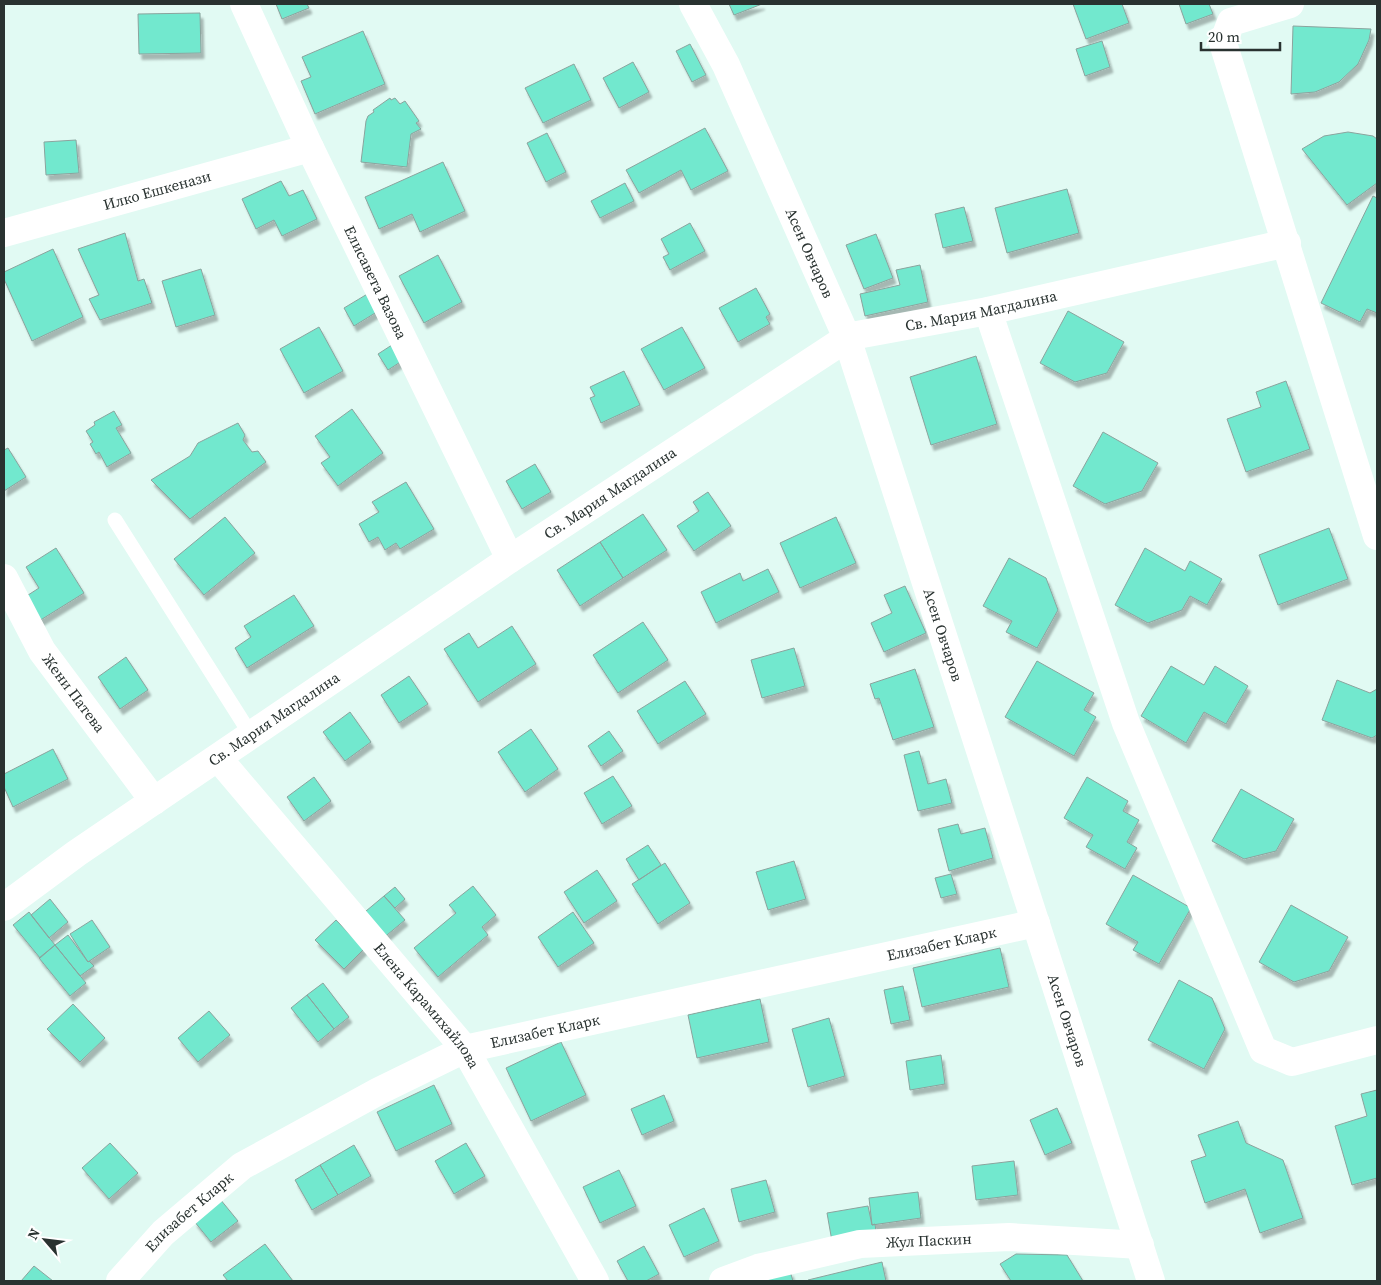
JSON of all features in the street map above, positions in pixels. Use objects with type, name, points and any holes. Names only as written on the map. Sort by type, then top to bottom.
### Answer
[{"type":"street","name":"Елисавета Вазова","points":[[244,4],[310,148],[510,559]]},
{"type":"street","name":"Асен Овчаров","points":[[693,4],[726,64],[846,338],[1151,1281]]},
{"type":"street","points":[[1290,4],[1231,22],[1223,43],[1377,536]]},
{"type":"street","name":"Илко Ешкенази","points":[[4,233],[310,148]]},
{"type":"street","name":"Св. Мария Магдалина","points":[[4,907],[77,853],[510,559],[846,338],[857,334],[988,311],[1287,243]]},
{"type":"street","points":[[988,311],[1126,723],[1263,1050],[1292,1062],[1377,1040]]},
{"type":"street","name":"Жени Патева","points":[[4,578],[42,651],[154,801]]},
{"type":"street","name":"Елена Карамихайлова","points":[[218,758],[465,1049],[596,1281]]},
{"type":"street","name":"Елизабет Кларк","points":[[120,1281],[163,1233],[242,1166],[379,1091],[465,1049],[1036,923]]},
{"type":"street","name":"Жул Паскин","points":[[723,1281],[758,1268],[860,1244],[1009,1238],[1140,1245]]},
{"type":"lane","points":[[115,520],[251,735]]},
{"type":"building","points":[[276,4],[307,4],[309,8],[282,19]]},
{"type":"building","points":[[729,4],[762,4],[734,15]]},
{"type":"building","points":[[1073,4],[1122,4],[1129,23],[1086,39]]},
{"type":"building","points":[[1179,4],[1209,4],[1213,14],[1186,24]]},
{"type":"building","points":[[200,13],[201,53],[139,54],[138,14]]},
{"type":"building","points":[[1293,26],[1371,29],[1369,40],[1358,64],[1339,82],[1315,92],[1291,94]]},
{"type":"building","points":[[363,31],[385,84],[315,114],[301,81],[311,77],[302,57]]},
{"type":"building","points":[[1102,41],[1110,67],[1085,76],[1076,49]]},
{"type":"building","points":[[690,44],[706,75],[692,82],[676,51]]},
{"type":"building","points":[[633,62],[649,92],[619,108],[603,78]]},
{"type":"building","points":[[574,64],[591,100],[543,123],[525,88]]},
{"type":"building","points":[[390,98],[391,100],[395,98],[400,104],[405,101],[419,121],[416,123],[421,129],[411,134],[407,167],[361,162],[368,116]]},
{"type":"building","points":[[705,128],[728,171],[691,190],[681,170],[639,193],[626,170]]},
{"type":"building","points":[[1348,132],[1373,136],[1377,139],[1377,183],[1347,205],[1302,149],[1324,136]]},
{"type":"building","points":[[547,133],[566,172],[546,182],[527,143]]},
{"type":"building","points":[[76,140],[79,173],[46,175],[44,142]]},
{"type":"building","points":[[443,162],[465,211],[420,232],[412,214],[379,229],[365,197]]},
{"type":"building","points":[[281,181],[289,196],[303,190],[317,219],[282,236],[274,220],[256,229],[242,199]]},
{"type":"building","points":[[625,183],[634,201],[600,218],[591,201]]},
{"type":"building","points":[[1067,189],[1079,233],[1007,253],[995,208]]},
{"type":"building","points":[[1373,196],[1377,198],[1377,313],[1367,309],[1360,322],[1321,303]]},
{"type":"building","points":[[964,207],[973,241],[943,248],[935,214]]},
{"type":"building","points":[[690,223],[705,251],[670,270],[663,257],[669,254],[661,239]]},
{"type":"building","points":[[125,233],[138,281],[144,279],[152,303],[100,320],[89,299],[99,295],[78,249]]},
{"type":"building","points":[[876,234],[893,278],[864,289],[846,245]]},
{"type":"building","points":[[53,249],[83,317],[32,341],[4,279],[4,272]]},
{"type":"building","points":[[438,255],[462,302],[424,323],[399,276]]},
{"type":"building","points":[[920,265],[928,302],[865,316],[860,294],[900,285],[896,270]]},
{"type":"building","points":[[201,269],[215,315],[176,327],[162,281]]},
{"type":"building","points":[[756,288],[770,314],[766,317],[770,324],[738,342],[719,308]]},
{"type":"building","points":[[369,293],[380,310],[354,326],[344,308]]},
{"type":"building","points":[[1068,311],[1124,342],[1107,373],[1075,382],[1040,363]]},
{"type":"building","points":[[319,327],[343,371],[304,393],[280,349]]},
{"type":"building","points":[[682,327],[705,368],[664,390],[641,349]]},
{"type":"building","points":[[395,343],[405,359],[388,370],[378,354]]},
{"type":"building","points":[[976,356],[997,424],[931,445],[910,377]]},
{"type":"building","points":[[624,371],[640,405],[601,423],[590,398],[595,396],[590,387]]},
{"type":"building","points":[[1286,381],[1310,449],[1246,472],[1227,419],[1261,407],[1256,392]]},
{"type":"building","points":[[352,409],[383,453],[338,486],[321,463],[330,457],[315,436]]},
{"type":"building","points":[[114,411],[122,425],[116,428],[131,453],[107,467],[99,452],[96,454],[90,444],[93,442],[86,431],[95,425],[94,422]]},
{"type":"building","points":[[238,423],[245,435],[243,440],[252,452],[258,451],[266,462],[190,519],[151,480],[190,456],[198,443]]},
{"type":"building","points":[[1103,432],[1158,463],[1142,491],[1105,504],[1073,486]]},
{"type":"building","points":[[8,448],[26,477],[4,491],[4,450]]},
{"type":"building","points":[[535,464],[551,492],[522,509],[506,481]]},
{"type":"building","points":[[406,482],[434,529],[400,549],[396,543],[385,550],[378,537],[369,542],[359,524],[379,512],[372,502]]},
{"type":"building","points":[[708,492],[731,526],[694,551],[677,526],[699,511],[693,502]]},
{"type":"building","points":[[643,514],[667,550],[623,578],[600,542]]},
{"type":"building","points":[[225,517],[255,553],[204,595],[174,559]]},
{"type":"building","points":[[836,517],[856,563],[800,588],[780,543]]},
{"type":"building","points":[[1329,528],[1348,579],[1278,605],[1259,555]]},
{"type":"building","points":[[600,542],[623,578],[580,606],[557,570]]},
{"type":"building","points":[[56,548],[84,593],[39,621],[25,597],[39,588],[26,567]]},
{"type":"building","points":[[1145,548],[1185,571],[1190,561],[1222,579],[1207,605],[1190,596],[1182,610],[1148,623],[1115,605]]},
{"type":"building","points":[[1009,558],[1046,578],[1058,610],[1037,648],[1006,632],[1012,621],[983,606]]},
{"type":"building","points":[[768,569],[779,592],[716,623],[701,592],[740,573],[743,581]]},
{"type":"building","points":[[905,586],[926,633],[884,652],[871,623],[892,613],[884,595]]},
{"type":"building","points":[[294,595],[314,626],[247,668],[235,648],[251,637],[244,626]]},
{"type":"building","points":[[643,622],[668,660],[618,693],[593,655]]},
{"type":"building","points":[[512,626],[536,664],[478,702],[444,649],[469,633],[478,648]]},
{"type":"building","points":[[794,648],[805,686],[762,698],[751,660]]},
{"type":"building","points":[[126,657],[148,690],[120,709],[98,677]]},
{"type":"building","points":[[1037,661],[1094,693],[1084,710],[1096,717],[1074,756],[1005,717]]},
{"type":"building","points":[[1171,666],[1204,685],[1215,666],[1248,686],[1226,724],[1204,712],[1186,743],[1141,716]]},
{"type":"building","points":[[915,669],[934,727],[893,740],[879,698],[875,699],[870,684]]},
{"type":"building","points":[[409,676],[428,704],[399,723],[381,695]]},
{"type":"building","points":[[1337,680],[1370,693],[1377,689],[1377,735],[1372,738],[1322,720]]},
{"type":"building","points":[[685,681],[706,714],[658,744],[637,711]]},
{"type":"building","points":[[350,712],[371,742],[345,761],[323,732]]},
{"type":"building","points":[[531,729],[558,769],[525,792],[498,752]]},
{"type":"building","points":[[609,731],[623,751],[601,766],[588,746]]},
{"type":"building","points":[[53,749],[68,779],[13,807],[4,787],[4,774]]},
{"type":"building","points":[[919,751],[928,784],[946,779],[952,803],[918,811],[904,755]]},
{"type":"building","points":[[613,776],[632,806],[602,824],[584,793]]},
{"type":"building","points":[[314,777],[331,801],[304,821],[287,797]]},
{"type":"building","points":[[1087,777],[1128,801],[1123,811],[1139,820],[1127,842],[1137,848],[1125,869],[1086,847],[1093,835],[1064,818]]},
{"type":"building","points":[[1241,789],[1294,819],[1276,851],[1244,859],[1212,841]]},
{"type":"building","points":[[958,824],[961,834],[985,828],[993,858],[949,871],[938,829]]},
{"type":"building","points":[[648,845],[661,865],[639,880],[626,859]]},
{"type":"building","points":[[794,861],[806,899],[768,910],[756,872]]},
{"type":"building","points":[[665,863],[690,903],[658,924],[632,884]]},
{"type":"building","points":[[597,870],[617,901],[584,923],[564,892]]},
{"type":"building","points":[[951,874],[957,894],[941,898],[935,878]]},
{"type":"building","points":[[1133,875],[1191,908],[1159,964],[1133,950],[1138,942],[1106,924]]},
{"type":"building","points":[[473,886],[496,915],[482,927],[488,935],[438,977],[414,948],[456,913],[449,905]]},
{"type":"building","points":[[395,887],[405,899],[395,908],[384,896]]},
{"type":"building","points":[[384,896],[405,920],[381,940],[360,916]]},
{"type":"building","points":[[50,899],[68,922],[49,938],[31,915]]},
{"type":"building","points":[[1291,905],[1348,937],[1329,971],[1294,982],[1259,962]]},
{"type":"building","points":[[29,912],[55,945],[40,958],[13,925]]},
{"type":"building","points":[[573,912],[594,943],[558,967],[538,937]]},
{"type":"building","points":[[92,920],[110,947],[88,962],[70,934]]},
{"type":"building","points":[[336,920],[364,949],[344,969],[315,940]]},
{"type":"building","points":[[68,935],[88,962],[94,966],[80,976],[55,945]]},
{"type":"building","points":[[55,945],[86,983],[70,996],[39,958]]},
{"type":"building","points":[[1000,948],[1009,987],[922,1007],[913,968]]},
{"type":"building","points":[[1179,980],[1212,998],[1225,1029],[1204,1069],[1148,1040]]},
{"type":"building","points":[[323,983],[349,1017],[334,1029],[307,995]]},
{"type":"building","points":[[903,986],[910,1020],[891,1024],[884,990]]},
{"type":"building","points":[[307,995],[334,1029],[318,1042],[291,1008]]},
{"type":"building","points":[[760,999],[769,1042],[697,1058],[688,1015]]},
{"type":"building","points":[[73,1004],[105,1038],[80,1062],[47,1029]]},
{"type":"building","points":[[209,1011],[230,1035],[198,1062],[178,1038]]},
{"type":"building","points":[[829,1018],[845,1076],[808,1087],[792,1029]]},
{"type":"building","points":[[561,1042],[586,1095],[531,1121],[506,1068]]},
{"type":"building","points":[[941,1055],[945,1084],[910,1090],[906,1061]]},
{"type":"building","points":[[434,1085],[452,1124],[396,1151],[377,1112]]},
{"type":"building","points":[[1377,1090],[1377,1178],[1352,1185],[1335,1126],[1367,1116],[1361,1094]]},
{"type":"building","points":[[664,1095],[674,1121],[642,1135],[631,1109]]},
{"type":"building","points":[[1057,1108],[1072,1143],[1045,1155],[1030,1120]]},
{"type":"building","points":[[1238,1121],[1246,1143],[1283,1160],[1303,1218],[1260,1233],[1245,1189],[1205,1203],[1191,1161],[1206,1156],[1198,1135]]},
{"type":"building","points":[[110,1143],[138,1173],[109,1199],[82,1168]]},
{"type":"building","points":[[466,1143],[485,1176],[454,1194],[435,1161]]},
{"type":"building","points":[[354,1145],[371,1176],[338,1195],[320,1165]]},
{"type":"building","points":[[1014,1161],[1018,1195],[976,1200],[972,1166]]},
{"type":"building","points":[[320,1165],[338,1195],[312,1210],[295,1180]]},
{"type":"building","points":[[619,1170],[636,1206],[600,1223],[583,1187]]},
{"type":"building","points":[[766,1180],[775,1212],[739,1222],[731,1189]]},
{"type":"building","points":[[918,1192],[921,1218],[872,1225],[869,1198]]},
{"type":"building","points":[[220,1199],[238,1221],[211,1242],[194,1221]]},
{"type":"building","points":[[868,1206],[872,1225],[875,1224],[877,1238],[833,1247],[827,1213]]},
{"type":"building","points":[[704,1208],[719,1241],[684,1257],[669,1225]]},
{"type":"building","points":[[265,1244],[293,1281],[228,1281],[223,1275]]},
{"type":"building","points":[[644,1246],[659,1274],[646,1281],[628,1281],[617,1261]]},
{"type":"building","points":[[1016,1254],[1067,1255],[1083,1281],[1011,1281],[1000,1264]]},
{"type":"building","points":[[882,1262],[886,1281],[808,1281],[808,1280]]},
{"type":"building","points":[[34,1266],[53,1281],[21,1281]]},
{"type":"building","points":[[790,1271],[793,1281],[763,1281],[762,1279]]}]
